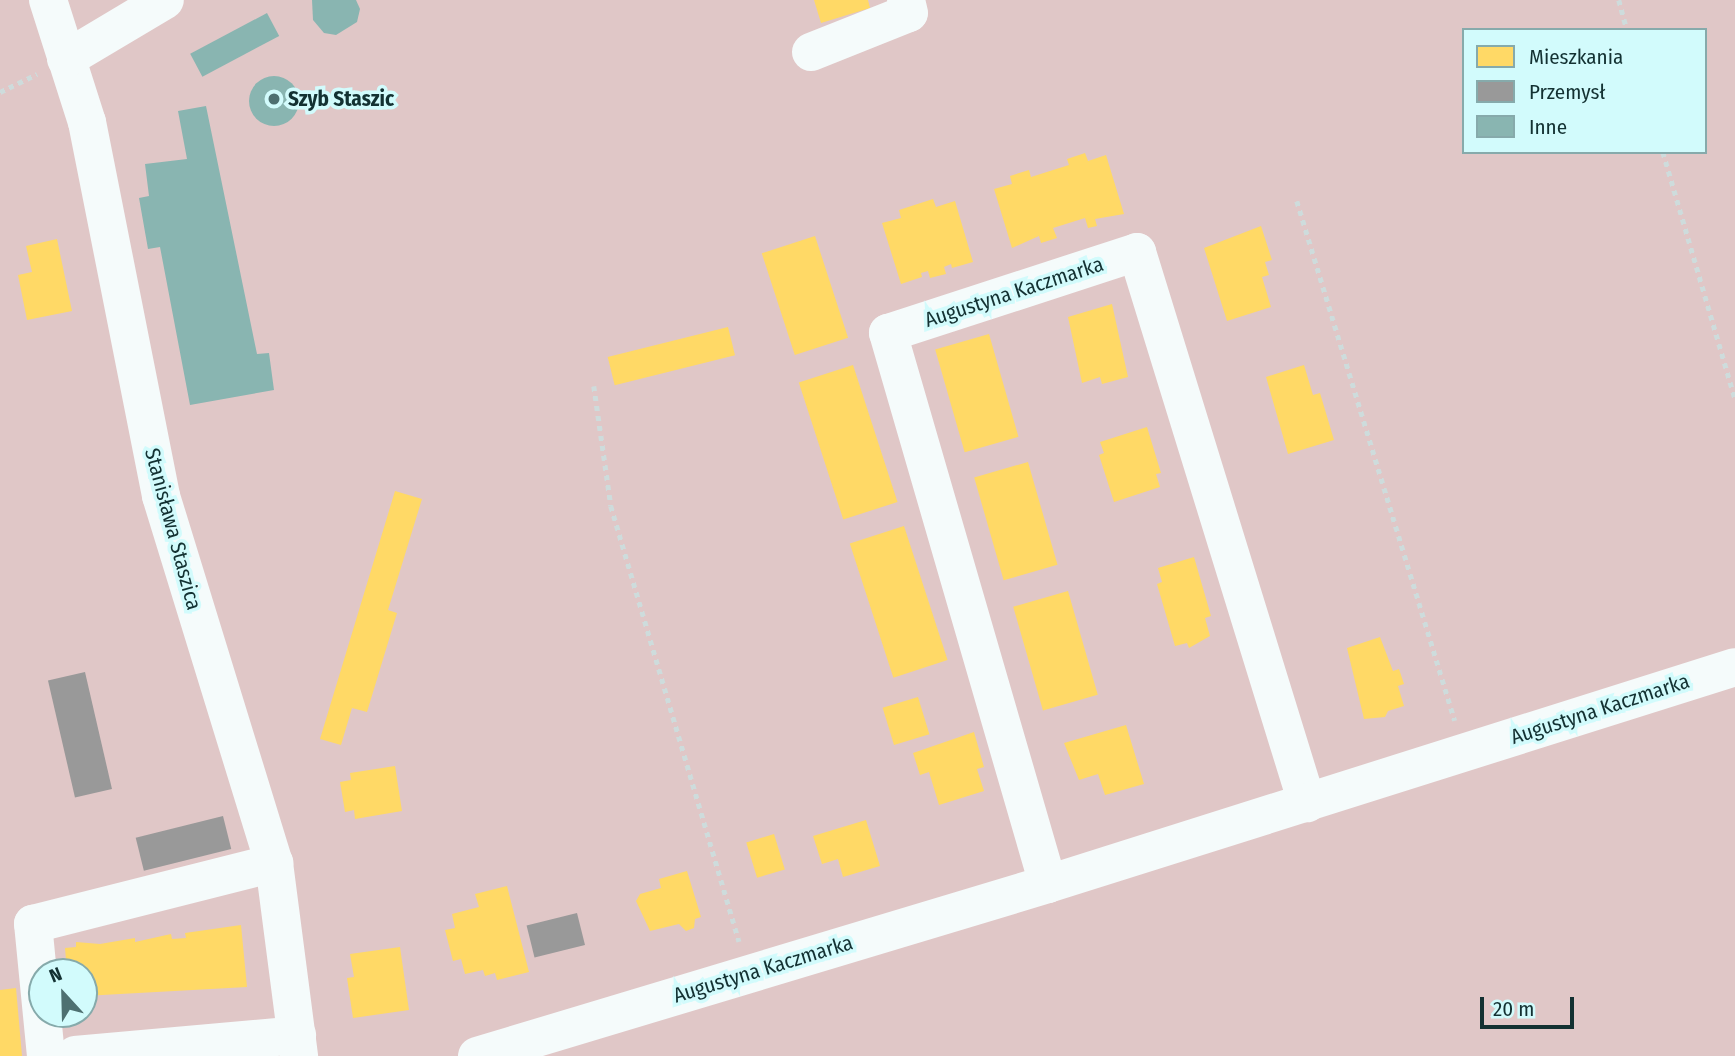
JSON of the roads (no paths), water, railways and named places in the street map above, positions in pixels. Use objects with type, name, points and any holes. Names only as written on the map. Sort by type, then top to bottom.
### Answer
[{"type":"street","name":"Stanisława Staszica","points":[[48,0],[87,122],[161,496],[274,863],[298,1046]]},
{"type":"street","points":[[66,59],[165,0]]},
{"type":"street","points":[[811,52],[909,13],[906,0]]},
{"type":"street","name":"Augustyna Kaczmarka","points":[[1048,884],[888,333],[1137,252],[1307,803]]},
{"type":"street","name":"Augustyna Kaczmarka","points":[[477,1056],[1048,884],[1735,667]]},
{"type":"street","points":[[274,863],[33,924],[61,1055],[298,1046]]},
{"type":"place","name":"Szyb Staszic","points":[[274,99]]}]
